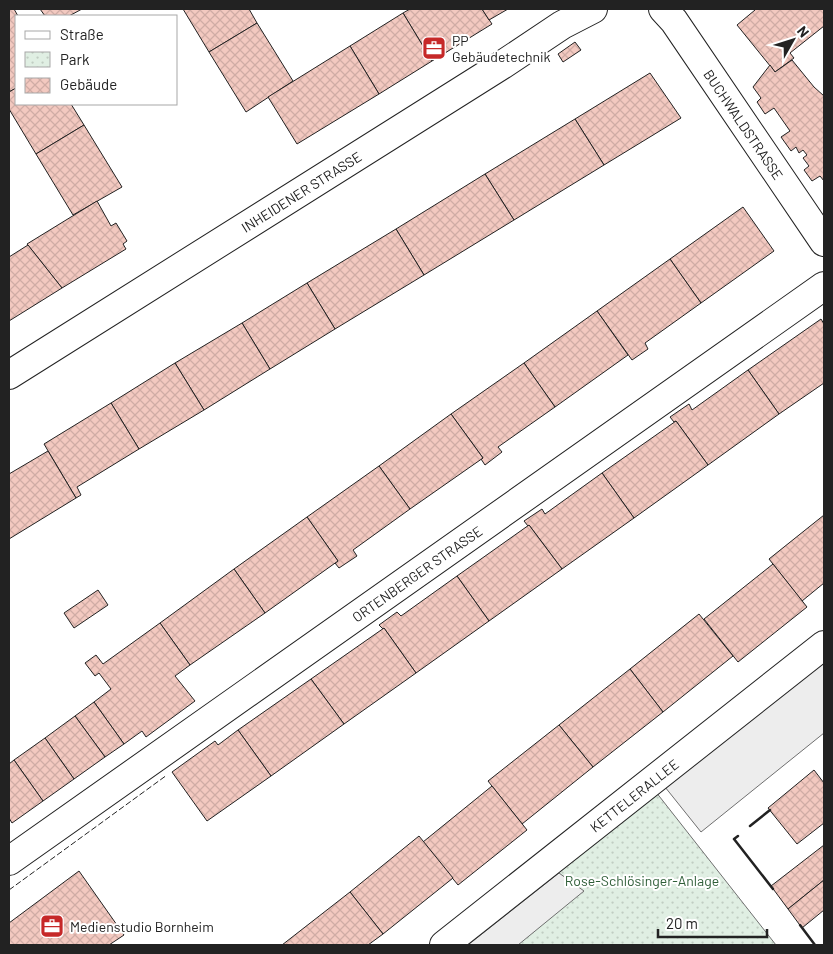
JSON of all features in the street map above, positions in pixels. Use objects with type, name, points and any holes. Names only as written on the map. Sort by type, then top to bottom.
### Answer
[{"type":"street","name":"INHEIDENER STRASSE","points":[[9,375],[502,65],[562,25],[593,9]]},
{"type":"street","name":"BUCHWALDSTRASSE","points":[[663,9],[674,21],[824,242]]},
{"type":"street","name":"ORTENBERGER STRASSE","points":[[9,861],[824,286]]},
{"type":"street","name":"KETTELERALLEE","points":[[444,945],[824,644]]},
{"type":"green space","name":"Rose-Schlösinger-Anlage","points":[[652,787],[776,945],[453,945]]},
{"type":"shaded area","points":[[824,645],[824,733],[701,832],[657,777]]},
{"type":"shaded area","points":[[559,873],[584,891],[518,945],[468,945]]},
{"type":"building","points":[[9,9],[14,9],[17,15],[15,15],[15,89],[9,92]]},
{"type":"building","points":[[40,9],[82,9],[71,15],[44,15]]},
{"type":"building","points":[[183,9],[249,9],[257,23],[209,52]]},
{"type":"building","points":[[410,9],[482,9],[492,24],[432,61],[403,13]]},
{"type":"building","points":[[482,9],[508,9],[489,20]]},
{"type":"building","points":[[753,9],[824,9],[824,26],[790,53],[794,58],[775,72],[737,25],[755,10]]},
{"type":"building","points":[[403,13],[432,61],[379,94],[350,46]]},
{"type":"building","points":[[257,23],[293,81],[246,112],[209,52]]},
{"type":"building","points":[[575,42],[581,50],[563,62],[558,54]]},
{"type":"building","points":[[350,46],[379,94],[297,144],[268,97]]},
{"type":"building","points":[[792,60],[824,96],[824,181],[820,176],[812,181],[804,170],[809,166],[803,158],[807,155],[803,150],[799,153],[796,147],[791,151],[781,137],[790,131],[774,108],[765,114],[757,102],[761,98],[753,87],[770,65],[775,72]]},
{"type":"building","points":[[650,73],[681,118],[604,165],[575,119]]},
{"type":"building","points":[[15,89],[15,105],[72,105],[84,125],[36,154],[9,109],[9,92]]},
{"type":"building","points":[[575,119],[604,165],[514,220],[485,174]]},
{"type":"building","points":[[84,125],[122,187],[73,215],[36,154]]},
{"type":"building","points":[[485,174],[514,220],[424,275],[396,229]]},
{"type":"building","points":[[97,201],[111,226],[116,223],[127,241],[123,244],[126,249],[62,288],[27,244]]},
{"type":"building","points":[[743,207],[774,251],[701,303],[670,259]]},
{"type":"building","points":[[396,229],[424,275],[335,329],[307,283]]},
{"type":"building","points":[[28,245],[62,288],[9,321],[9,257]]},
{"type":"building","points":[[670,259],[701,303],[645,343],[648,349],[632,360],[597,311]]},
{"type":"building","points":[[307,283],[335,329],[270,369],[242,323]]},
{"type":"building","points":[[597,311],[628,355],[555,407],[524,363]]},
{"type":"building","points":[[821,319],[824,324],[824,383],[779,414],[748,370]]},
{"type":"building","points":[[242,323],[270,369],[204,410],[175,363]]},
{"type":"building","points":[[175,363],[204,410],[139,449],[111,403]]},
{"type":"building","points":[[524,363],[555,407],[498,447],[502,452],[485,465],[481,459],[483,458],[451,414]]},
{"type":"building","points":[[748,370],[779,414],[708,465],[676,421],[674,422],[670,417],[689,404],[692,410]]},
{"type":"building","points":[[111,403],[139,449],[77,487],[81,495],[76,498],[44,444]]},
{"type":"building","points":[[451,414],[483,458],[410,509],[379,466]]},
{"type":"building","points":[[676,421],[708,465],[634,518],[602,473]]},
{"type":"building","points":[[48,451],[76,498],[9,539],[9,474]]},
{"type":"building","points":[[379,466],[410,509],[353,550],[357,556],[339,568],[335,563],[338,561],[307,517]]},
{"type":"building","points":[[602,473],[634,518],[562,569],[524,521],[542,509],[545,514]]},
{"type":"building","points":[[824,515],[824,583],[802,601],[769,559]]},
{"type":"building","points":[[307,517],[338,561],[265,613],[234,569]]},
{"type":"building","points":[[529,525],[562,569],[489,621],[457,576]]},
{"type":"building","points":[[773,564],[807,607],[738,662],[704,619]]},
{"type":"building","points":[[234,569],[265,613],[190,665],[160,623]]},
{"type":"building","points":[[457,576],[489,621],[416,673],[384,628],[379,625],[397,612],[401,616]]},
{"type":"building","points":[[98,590],[108,605],[74,628],[64,613]]},
{"type":"building","points":[[699,614],[733,656],[663,712],[630,669]]},
{"type":"building","points":[[160,623],[190,665],[175,676],[195,701],[146,737],[142,731],[124,744],[94,702],[111,689],[99,673],[95,676],[85,663],[96,655],[103,664]]},
{"type":"building","points":[[384,628],[416,673],[344,724],[311,679]]},
{"type":"building","points":[[630,669],[663,712],[593,767],[559,725]]},
{"type":"building","points":[[311,679],[344,724],[271,776],[238,730]]},
{"type":"building","points":[[94,702],[124,744],[105,757],[75,716]]},
{"type":"building","points":[[75,716],[105,757],[74,779],[45,738]]},
{"type":"building","points":[[559,725],[593,767],[522,824],[488,781]]},
{"type":"building","points":[[238,730],[271,776],[207,821],[172,772],[215,741],[218,745]]},
{"type":"building","points":[[45,738],[74,779],[43,801],[14,760]]},
{"type":"building","points":[[14,760],[43,801],[12,823],[9,818],[9,764]]},
{"type":"building","points":[[814,770],[824,783],[824,823],[797,844],[768,808]]},
{"type":"building","points":[[492,786],[527,830],[458,885],[423,842]]},
{"type":"building","points":[[419,836],[453,878],[383,934],[350,892]]},
{"type":"building","points":[[824,845],[824,880],[788,909],[771,886]]},
{"type":"building","points":[[79,871],[124,935],[109,945],[9,945],[9,923]]},
{"type":"building","points":[[824,880],[824,910],[802,928],[788,909]]},
{"type":"building","points":[[350,892],[383,934],[368,945],[282,945]]},
{"type":"fence","points":[[9,890],[167,775]]},
{"type":"wall","points":[[750,826],[770,810]]},
{"type":"wall","points":[[738,836],[734,839],[773,889]]},
{"type":"wall","points":[[800,925],[815,945]]},
{"type":"place","name":"PP Gebäudetechnik","points":[[434,48]]},
{"type":"place","name":"Medienstudio Bornheim","points":[[52,926]]}]
